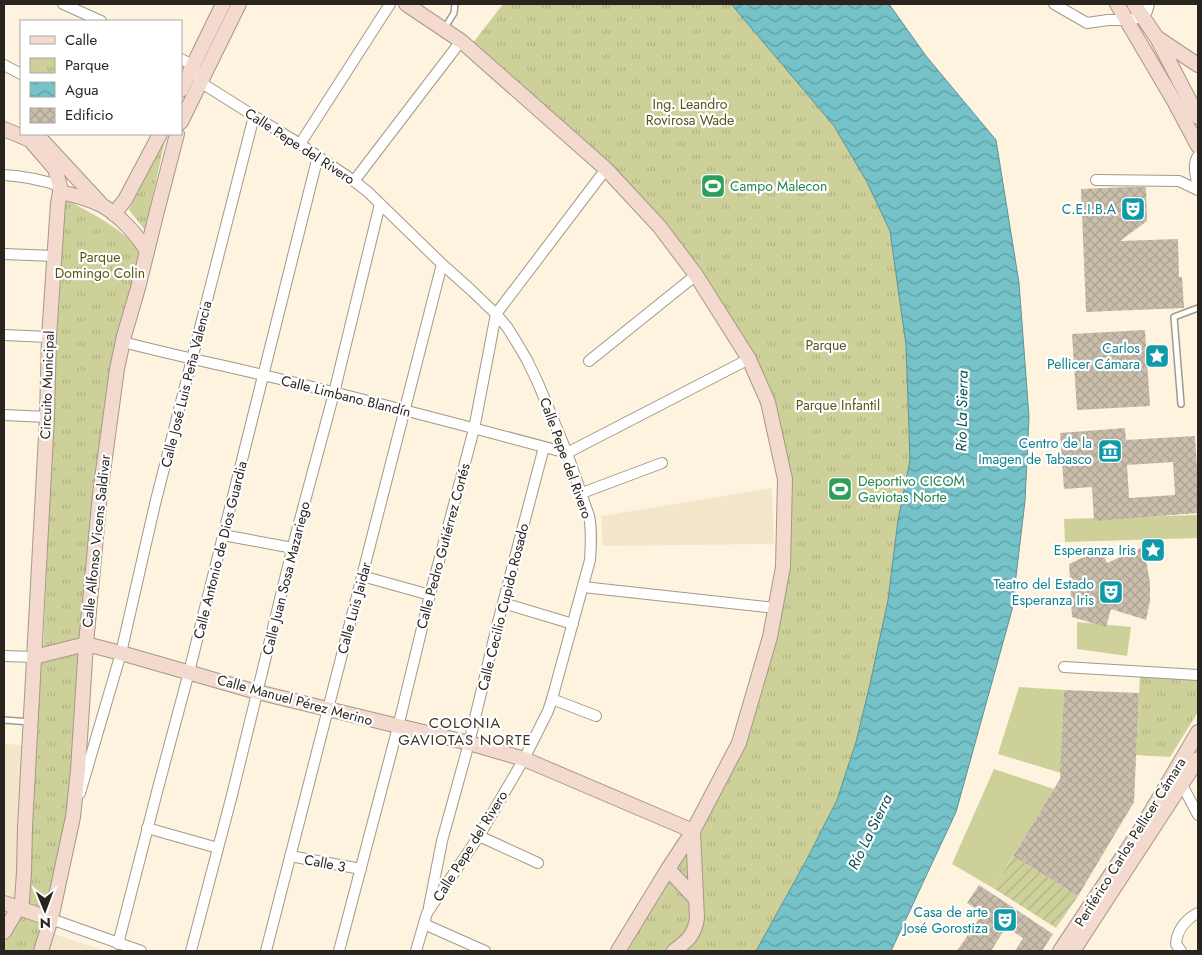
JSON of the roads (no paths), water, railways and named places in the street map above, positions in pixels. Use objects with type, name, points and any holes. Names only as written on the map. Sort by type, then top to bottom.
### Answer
[{"type":"main road","points":[[182,85],[187,62],[224,4]]},
{"type":"main road","points":[[182,120],[239,4]]},
{"type":"main road","points":[[406,4],[461,41],[606,169],[658,226],[696,275],[749,359],[768,402],[785,479],[783,567],[770,637],[740,743],[694,831],[668,869],[618,951]]},
{"type":"main road","points":[[1117,4],[1127,20],[1186,95],[1184,122],[1198,146]]},
{"type":"main road","points":[[1134,4],[1157,38],[1198,117],[1184,122]]},
{"type":"main road","points":[[1157,38],[1198,65]]},
{"type":"main road","points":[[4,121],[20,126]]},
{"type":"main road","points":[[4,129],[30,140],[55,169],[60,189],[102,205]]},
{"type":"main road","points":[[37,135],[102,205],[135,234],[147,252]]},
{"type":"main road","points":[[114,214],[125,200],[156,135]]},
{"type":"main road","name":"Calle Alfonso Vicens Saldivar","points":[[41,951],[51,920],[73,817],[100,494],[117,368],[177,135]]},
{"type":"main road","name":"Circuito Municipal","points":[[34,657],[47,417],[49,337],[60,189]]},
{"type":"main road","name":"Calle Manuel Pérez Merino","points":[[34,657],[86,644],[121,652],[257,692],[469,743],[524,759],[694,831]]},
{"type":"main road","points":[[4,932],[22,901],[34,657]]},
{"type":"main road","name":"Periférico Carlos Pellicer Cámara","points":[[1070,949],[1198,732]]},
{"type":"main road","name":"Periférico Carlos Pellicer Cámara","points":[[1070,949],[1198,759]]},
{"type":"main road","points":[[674,951],[687,941],[696,928],[694,831]]},
{"type":"main road","points":[[668,869],[696,899]]},
{"type":"main road","points":[[4,903],[51,920]]},
{"type":"street","points":[[64,4],[99,20]]},
{"type":"street","points":[[300,144],[390,4]]},
{"type":"street","points":[[1054,4],[1087,23],[1143,17],[1149,4]]},
{"type":"street","points":[[354,181],[461,41]]},
{"type":"street","points":[[187,62],[200,82]]},
{"type":"street","points":[[4,65],[20,73]]},
{"type":"street","name":"Calle Pepe del Rivero","points":[[200,82],[300,144],[354,181],[496,314],[507,327],[527,360],[568,453],[590,523],[590,560],[552,699],[524,759],[479,836],[428,913],[416,951]]},
{"type":"street","name":"Calle José Luis Peña Valencia","points":[[73,817],[121,652],[156,504],[254,116]]},
{"type":"street","name":"Calle Antonio de Dios Guardia","points":[[118,944],[224,535],[318,156]]},
{"type":"street","points":[[1096,180],[1179,181],[1198,188],[1195,162],[1198,156]]},
{"type":"street","name":"Calle Pedro Gutiérrez Cortés","points":[[339,951],[474,429],[496,314],[606,169]]},
{"type":"street","points":[[4,175],[43,181],[60,189]]},
{"type":"street","name":"Calle Juan Sosa Mazariego","points":[[191,951],[334,393],[380,204]]},
{"type":"street","points":[[4,254],[54,256]]},
{"type":"street","name":"Calle Luis Jaidar","points":[[266,951],[442,264]]},
{"type":"street","points":[[589,361],[696,275]]},
{"type":"street","points":[[4,335],[49,337]]},
{"type":"street","name":"Calle Limbano Blandín","points":[[123,342],[404,410],[568,453]]},
{"type":"street","points":[[568,453],[749,359]]},
{"type":"street","points":[[4,415],[47,417]]},
{"type":"street","name":"Calle Cecilio Cupido Rosado","points":[[428,913],[442,841],[469,743],[544,447]]},
{"type":"street","points":[[582,493],[662,463]]},
{"type":"street","points":[[224,535],[293,548]]},
{"type":"street","points":[[362,576],[430,595]]},
{"type":"street","points":[[583,588],[775,608]]},
{"type":"street","points":[[503,604],[573,624]]},
{"type":"street","points":[[4,656],[34,657]]},
{"type":"street","points":[[1064,667],[1198,674]]},
{"type":"street","points":[[552,699],[596,716]]},
{"type":"street","points":[[1174,771],[1198,815]]},
{"type":"street","points":[[147,828],[218,848]]},
{"type":"street","points":[[479,836],[538,863]]},
{"type":"street","name":"Calle 3","points":[[290,856],[361,869]]},
{"type":"street","points":[[1181,951],[1176,944],[1179,932],[1188,920],[1198,913]]},
{"type":"street","points":[[51,920],[141,951]]},
{"type":"street","points":[[424,924],[486,951]]},
{"type":"lane","points":[[444,30],[454,13],[455,4]]},
{"type":"lane","points":[[1181,404],[1174,317],[1198,308]]},
{"type":"lane","points":[[4,720],[31,722]]},
{"type":"water","name":"Río La Sierra","points":[[731,4],[889,4],[926,56],[996,140],[1019,283],[1029,417],[1025,501],[1012,610],[956,812],[891,951],[756,951],[837,800],[856,742],[888,600],[898,520],[910,460],[906,345],[890,231],[867,182],[834,126]]},
{"type":"place","name":"Campo Malecon","points":[[713,186]]},
{"type":"place","name":"C.E.I.B.A","points":[[1133,209]]},
{"type":"place","name":"Carlos Pellicer Cámara","points":[[1157,356]]},
{"type":"place","name":"Centro de la Imagen de Tabasco","points":[[1110,451]]},
{"type":"place","name":"Deportivo CICOM Gaviotas Norte","points":[[840,489]]},
{"type":"place","name":"Esperanza Iris","points":[[1153,550]]},
{"type":"place","name":"Teatro del Estado Esperanza Iris","points":[[1111,592]]},
{"type":"place","name":"Casa de arte José Gorostiza","points":[[1005,920]]},
{"type":"district","name":"COLONIA GAVIOTAS NORTE","points":[[465,732]]},
{"type":"park label","name":"Ing. Leandro Rovirosa Wade","points":[[690,112]]},
{"type":"park label","name":"Parque Domingo Colin","points":[[100,266]]},
{"type":"park label","name":"Parque","points":[[826,345]]},
{"type":"park label","name":"Parque Infantil","points":[[838,405]]}]
